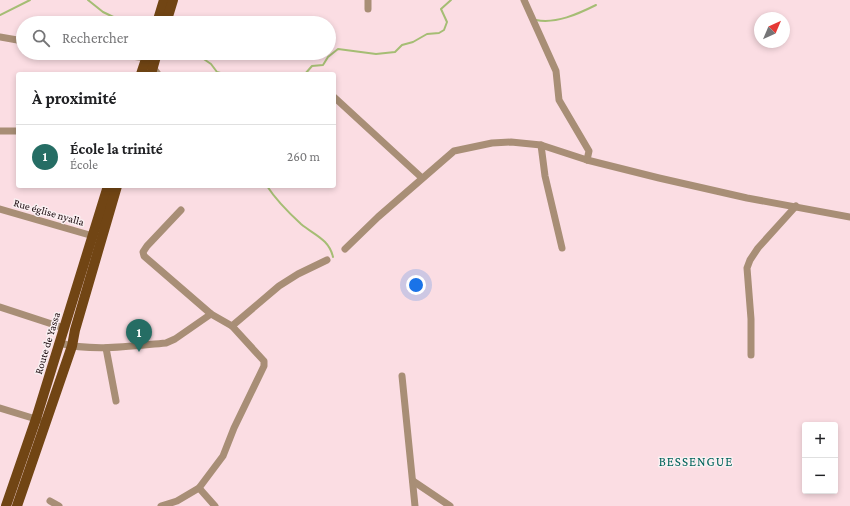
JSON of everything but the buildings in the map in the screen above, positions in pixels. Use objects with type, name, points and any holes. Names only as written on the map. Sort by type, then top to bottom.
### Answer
[{"type":"main road","points":[[159,16],[164,0]]},
{"type":"main road","points":[[168,16],[173,0]]},
{"type":"main road","points":[[142,72],[146,60]]},
{"type":"main road","points":[[154,72],[156,60]]},
{"type":"main road","name":"Route de Yassa","points":[[17,506],[41,421],[59,343],[107,188]]},
{"type":"main road","name":"Route de Yassa","points":[[5,506],[72,346],[75,330],[116,188]]},
{"type":"street","points":[[368,0],[368,9]]},
{"type":"street","points":[[524,0],[555,68],[559,100],[589,151],[587,160]]},
{"type":"street","points":[[0,38],[16,40]]},
{"type":"street","points":[[149,60],[154,72]]},
{"type":"street","points":[[336,99],[422,178]]},
{"type":"street","points":[[0,131],[16,130]]},
{"type":"street","points":[[345,249],[422,178],[454,151],[492,143],[510,142],[541,145],[587,160],[667,180],[850,217]]},
{"type":"street","points":[[541,145],[545,176],[562,248]]},
{"type":"street","points":[[751,355],[751,318],[747,268],[758,248],[796,206]]},
{"type":"street","name":"Rue église nyalla","points":[[0,209],[93,236]]},
{"type":"street","points":[[161,506],[176,501],[199,488],[223,456],[234,428],[264,366],[264,362],[232,326],[211,314],[144,256],[143,252],[147,246],[181,210]]},
{"type":"street","points":[[232,326],[279,286],[298,274],[327,260]]},
{"type":"street","points":[[0,307],[64,328]]},
{"type":"street","points":[[59,343],[72,346],[106,348],[166,343],[175,339],[211,314]]},
{"type":"street","points":[[106,348],[116,401]]},
{"type":"street","points":[[402,376],[415,506]]},
{"type":"street","points":[[0,408],[41,421]]},
{"type":"street","points":[[413,481],[450,506]]},
{"type":"street","points":[[199,488],[215,506]]},
{"type":"street","points":[[50,501],[59,506]]},
{"type":"street","points":[[0,505],[5,506]]},
{"type":"waterway","points":[[0,15],[30,0]]},
{"type":"waterway","points":[[88,0],[103,12],[111,16]]},
{"type":"waterway","points":[[336,51],[338,49],[376,54],[395,52],[402,45],[413,42],[427,34],[439,33],[444,30],[447,22],[441,9],[451,0]]},
{"type":"waterway","points":[[536,20],[551,21],[574,15],[596,5]]},
{"type":"waterway","points":[[205,60],[211,64],[217,72]]},
{"type":"waterway","points":[[307,72],[312,66],[323,65],[326,60]]},
{"type":"waterway","points":[[269,188],[301,224],[325,242],[333,257]]},
{"type":"place","name":"École la trinité","points":[[139,352]]},
{"type":"district","name":"BESSENGUE","points":[[696,461]]}]
